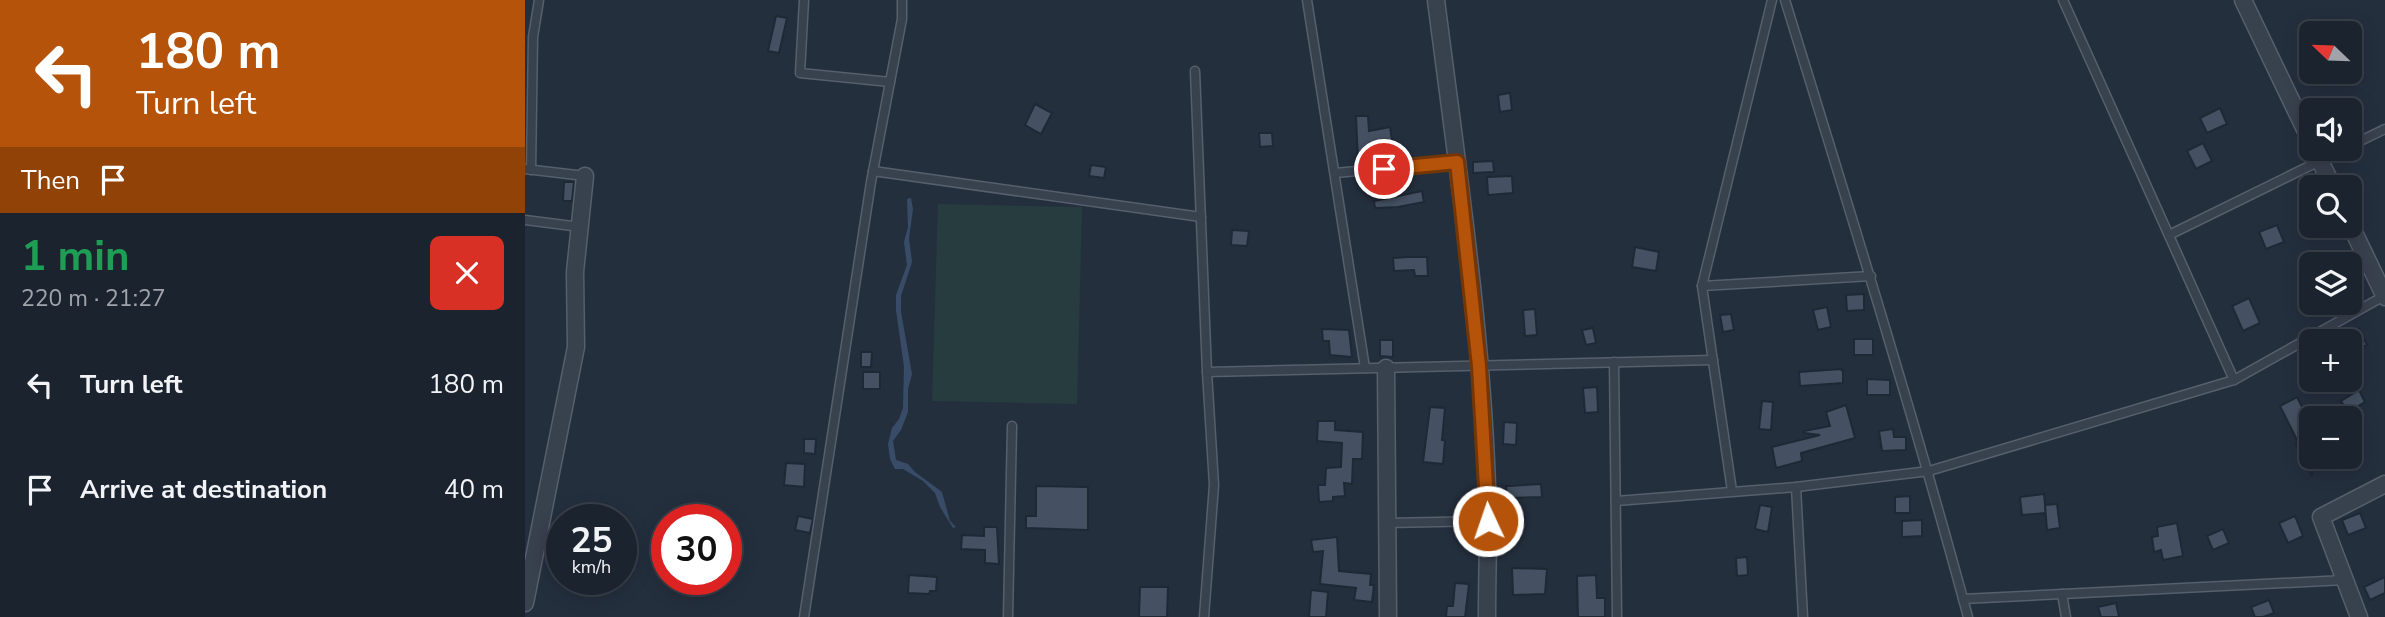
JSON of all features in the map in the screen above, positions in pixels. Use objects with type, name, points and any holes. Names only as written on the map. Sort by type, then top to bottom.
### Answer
[{"type":"street","points":[[1436,0],[1479,366],[1488,521],[1487,617]]},
{"type":"street","points":[[2243,0],[2299,117]]},
{"type":"street","points":[[525,603],[531,545],[576,346],[575,272],[585,176]]},
{"type":"street","points":[[2357,238],[2385,296]]},
{"type":"street","points":[[1386,368],[1388,617]]},
{"type":"street","points":[[2359,617],[2321,517],[2385,484]]},
{"type":"lane","points":[[539,0],[533,37],[528,170],[585,176]]},
{"type":"lane","points":[[804,0],[800,74],[890,82]]},
{"type":"lane","points":[[804,617],[873,171],[902,19],[902,0]]},
{"type":"lane","points":[[1307,0],[1365,368]]},
{"type":"lane","points":[[1733,491],[1702,286],[1772,0]]},
{"type":"lane","points":[[1785,0],[1929,471],[1968,617]]},
{"type":"lane","points":[[2063,0],[2234,380]]},
{"type":"lane","points":[[1195,71],[1214,485],[1204,617]]},
{"type":"lane","points":[[2362,140],[2385,129]]},
{"type":"lane","points":[[2169,235],[2306,161]]},
{"type":"lane","points":[[1335,173],[1457,162]]},
{"type":"lane","points":[[873,171],[1201,217]]},
{"type":"lane","points":[[525,220],[580,228]]},
{"type":"lane","points":[[1702,286],[1871,276]]},
{"type":"lane","points":[[1616,501],[1796,486],[1929,471],[2234,380],[2385,296]]},
{"type":"lane","points":[[1207,372],[1713,360]]},
{"type":"lane","points":[[1614,362],[1617,617]]},
{"type":"lane","points":[[1008,617],[1012,426]]},
{"type":"lane","points":[[1796,486],[1803,617]]},
{"type":"lane","points":[[1387,523],[1488,521]]},
{"type":"lane","points":[[1963,599],[2345,580]]},
{"type":"lane","points":[[2062,594],[2066,617]]},
{"type":"green space","points":[[938,204],[1082,207],[1077,404],[932,401]]},
{"type":"water","points":[[911,198],[913,209],[909,238],[912,262],[901,296],[901,312],[912,374],[908,389],[908,412],[893,441],[896,460],[908,464],[942,492],[950,521],[956,527],[953,528],[935,493],[923,481],[903,469],[895,469],[890,459],[888,444],[892,428],[903,408],[904,367],[896,295],[907,265],[904,242],[908,227],[907,199]]},
{"type":"building","points":[[776,16],[787,18],[779,53],[768,51]]},
{"type":"building","points":[[1510,93],[1512,110],[1500,112],[1498,95]]},
{"type":"building","points":[[1035,104],[1052,113],[1041,134],[1025,125]]},
{"type":"building","points":[[2220,108],[2227,124],[2207,133],[2200,118]]},
{"type":"building","points":[[1356,116],[1368,116],[1369,131],[1390,127],[1395,158],[1378,162],[1358,162]]},
{"type":"building","points":[[1259,133],[1272,133],[1273,146],[1260,147]]},
{"type":"building","points":[[2203,143],[2212,161],[2196,169],[2187,151]]},
{"type":"building","points":[[1493,161],[1494,172],[1473,173],[1473,162]]},
{"type":"building","points":[[1091,165],[1106,167],[1104,178],[1089,176]]},
{"type":"building","points":[[1379,176],[1379,192],[1366,193],[1365,177]]},
{"type":"building","points":[[1512,176],[1513,193],[1488,195],[1487,177]]},
{"type":"building","points":[[564,182],[574,182],[572,201],[563,201]]},
{"type":"building","points":[[1422,191],[1424,202],[1375,208],[1374,201]]},
{"type":"building","points":[[2277,225],[2284,242],[2266,249],[2259,232]]},
{"type":"building","points":[[1232,230],[1249,231],[1247,246],[1231,245]]},
{"type":"building","points":[[1635,247],[1659,252],[1656,271],[1632,267]]},
{"type":"building","points":[[1427,257],[1428,276],[1415,276],[1414,270],[1394,271],[1393,258]]},
{"type":"building","points":[[1864,294],[1864,310],[1847,311],[1846,295]]},
{"type":"building","points":[[2249,298],[2260,323],[2243,331],[2232,306]]},
{"type":"building","points":[[1827,307],[1831,327],[1818,330],[1813,310]]},
{"type":"building","points":[[1535,309],[1537,335],[1525,336],[1523,310]]},
{"type":"building","points":[[1731,314],[1734,330],[1723,332],[1720,315]]},
{"type":"building","points":[[1593,328],[1596,343],[1586,345],[1582,330]]},
{"type":"building","points":[[1322,329],[1349,330],[1352,357],[1330,355],[1329,341],[1323,341]]},
{"type":"building","points":[[2362,335],[2367,345],[2362,347]]},
{"type":"building","points":[[1854,339],[1873,339],[1873,355],[1854,355]]},
{"type":"building","points":[[1380,340],[1393,340],[1393,357],[1380,356]]},
{"type":"building","points":[[861,352],[872,352],[871,367],[861,367]]},
{"type":"building","points":[[1841,369],[1843,383],[1800,386],[1799,372]]},
{"type":"building","points":[[863,372],[880,372],[880,389],[863,389]]},
{"type":"building","points":[[1867,379],[1890,380],[1890,395],[1867,395]]},
{"type":"building","points":[[1597,387],[1598,412],[1585,413],[1583,388]]},
{"type":"building","points":[[2360,392],[2365,402],[2358,406],[2344,406],[2341,401]]},
{"type":"building","points":[[2297,397],[2302,406],[2299,406],[2299,449],[2296,443],[2298,442],[2280,406]]},
{"type":"building","points":[[1762,401],[1773,402],[1771,430],[1759,429]]},
{"type":"building","points":[[1846,405],[1855,438],[1801,453],[1802,461],[1776,468],[1772,447],[1820,435],[1804,431],[1830,426],[1826,412]]},
{"type":"building","points":[[1430,407],[1445,408],[1443,464],[1423,462]]},
{"type":"building","points":[[1318,421],[1335,421],[1335,430],[1363,432],[1362,459],[1353,459],[1352,484],[1344,483],[1345,496],[1333,497],[1333,501],[1319,502],[1318,485],[1325,485],[1326,468],[1341,467],[1342,443],[1317,441]]},
{"type":"building","points":[[1504,422],[1517,423],[1516,445],[1503,444]]},
{"type":"building","points":[[1893,429],[1894,437],[1906,437],[1906,450],[1882,451],[1879,431]]},
{"type":"building","points":[[804,439],[816,439],[815,454],[804,453]]},
{"type":"building","points":[[786,463],[805,464],[804,487],[784,485]]},
{"type":"building","points":[[1541,484],[1542,497],[1507,498],[1506,486]]},
{"type":"building","points":[[1036,486],[1088,487],[1088,530],[1026,528],[1026,516],[1036,516]]},
{"type":"building","points":[[2044,494],[2046,513],[2022,515],[2020,497]]},
{"type":"building","points":[[1910,496],[1910,513],[1895,513],[1895,497]]},
{"type":"building","points":[[2057,504],[2060,528],[2047,530],[2045,505]]},
{"type":"building","points":[[1760,505],[1772,507],[1768,532],[1755,529]]},
{"type":"building","points":[[2360,513],[2366,528],[2348,535],[2342,520]]},
{"type":"building","points":[[798,516],[813,519],[810,533],[795,530]]},
{"type":"building","points":[[2295,516],[2303,536],[2288,543],[2279,523]]},
{"type":"building","points":[[1922,520],[1922,536],[1902,537],[1902,521]]},
{"type":"building","points":[[2177,523],[2183,556],[2163,560],[2161,550],[2154,552],[2152,537],[2158,536],[2157,527]]},
{"type":"building","points":[[984,527],[997,527],[999,564],[985,563],[985,550],[961,549],[962,535],[984,536]]},
{"type":"building","points":[[2223,529],[2229,543],[2213,550],[2207,536]]},
{"type":"building","points":[[1337,537],[1339,571],[1371,574],[1370,585],[1374,585],[1372,602],[1354,600],[1356,588],[1320,584],[1323,551],[1313,552],[1311,540]]},
{"type":"building","points":[[1747,557],[1748,575],[1737,576],[1736,558]]},
{"type":"building","points":[[1512,568],[1547,569],[1545,594],[1513,595]]},
{"type":"building","points":[[909,575],[937,577],[936,591],[930,591],[929,594],[908,593]]},
{"type":"building","points":[[1596,575],[1597,598],[1605,598],[1605,617],[1578,617],[1577,576]]},
{"type":"building","points":[[2385,577],[2385,593],[2370,600],[2364,587]]},
{"type":"building","points":[[1455,583],[1469,584],[1465,617],[1446,617],[1447,606],[1453,606]]},
{"type":"building","points":[[1140,587],[1168,587],[1167,617],[1139,617]]},
{"type":"building","points":[[1311,590],[1328,592],[1326,617],[1309,617]]},
{"type":"building","points":[[2269,600],[2274,613],[2255,617],[2251,607]]},
{"type":"building","points":[[2116,603],[2119,617],[2101,617],[2098,607]]},
{"type":"route","points":[[1384,169],[1457,162],[1472,283],[1488,521]]}]
